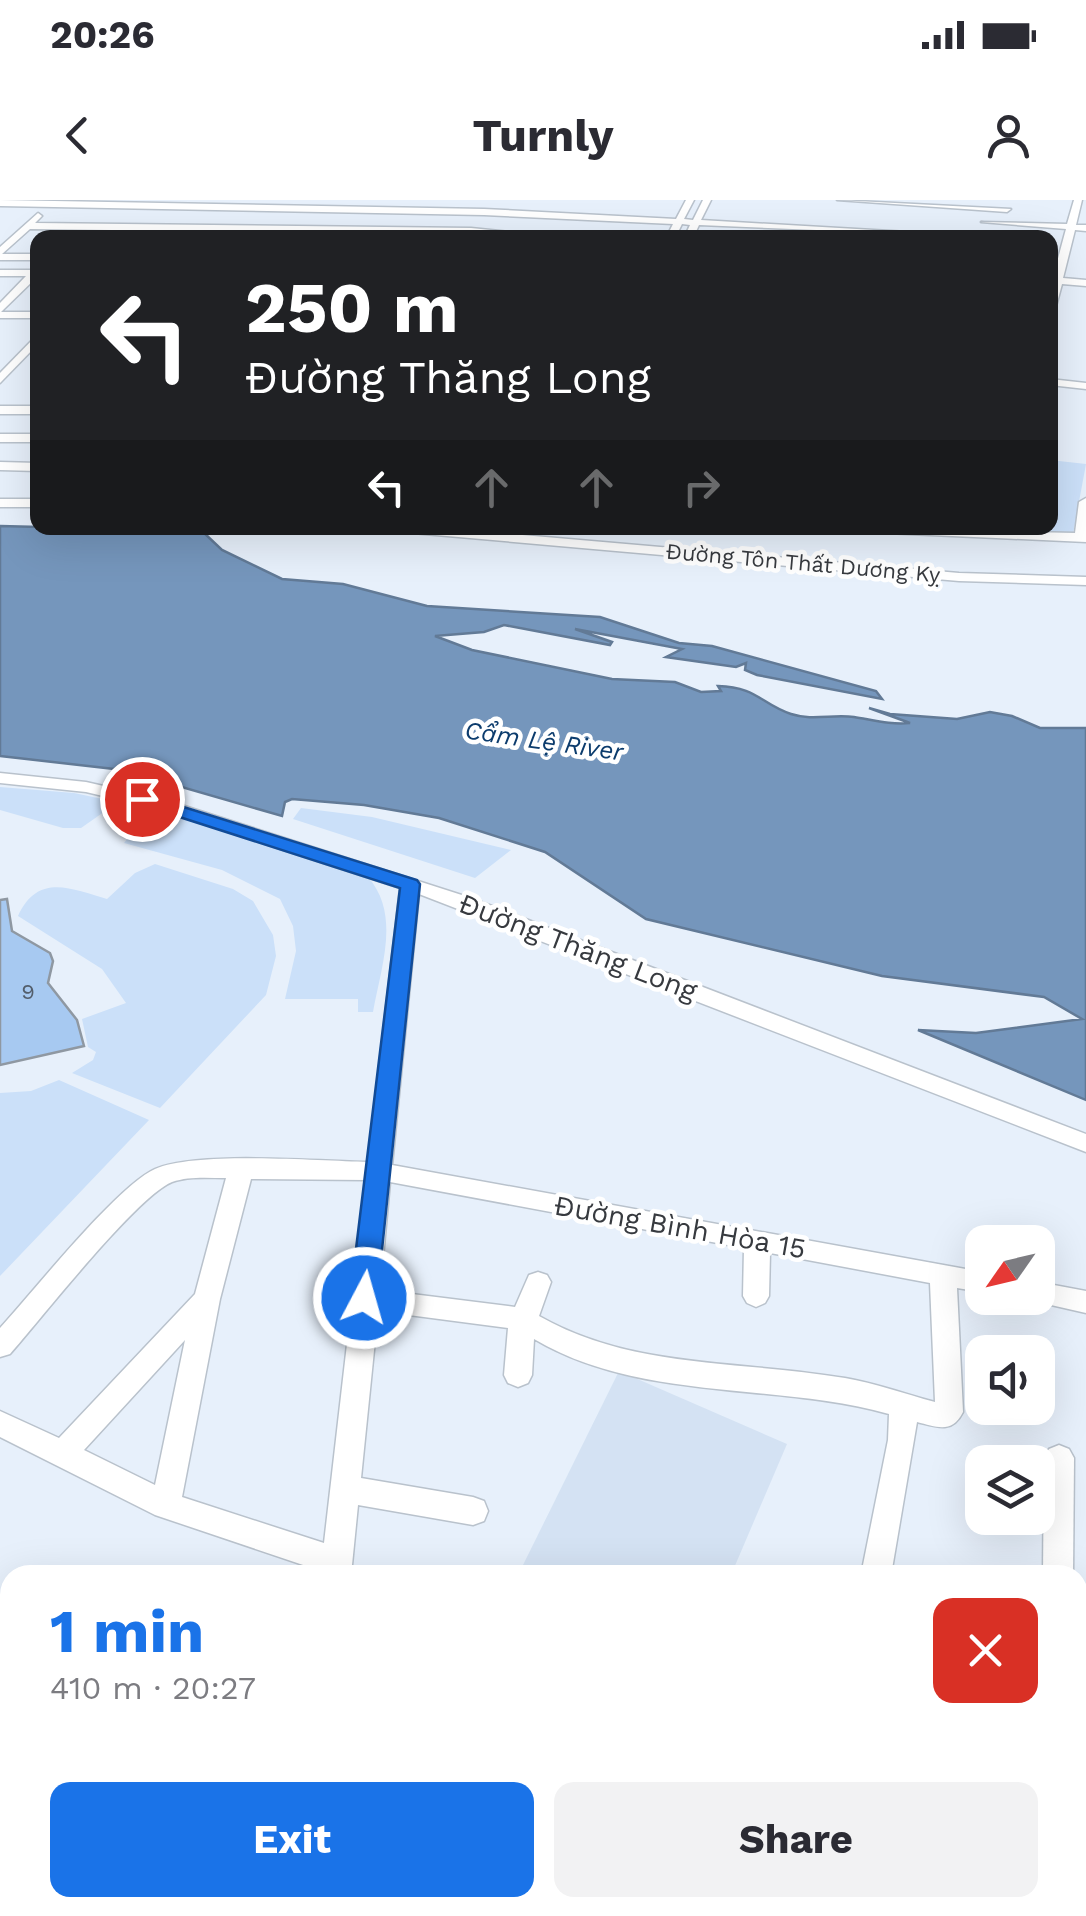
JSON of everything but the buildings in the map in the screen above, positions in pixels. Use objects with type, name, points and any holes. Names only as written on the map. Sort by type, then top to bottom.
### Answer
[{"type":"street","points":[[472,230],[490,200]]},
{"type":"street","points":[[674,230],[690,200]]},
{"type":"street","points":[[693,228],[707,200]]},
{"type":"street","points":[[841,200],[1018,210]]},
{"type":"street","points":[[1058,261],[1069,246],[1070,227],[1080,214],[1078,200]]},
{"type":"street","points":[[881,230],[889,201]]},
{"type":"street","points":[[0,254],[51,204],[373,216],[481,215],[678,223],[693,228],[747,230],[755,209]]},
{"type":"street","points":[[0,206],[387,204],[481,215]]},
{"type":"street","points":[[348,230],[387,204]]},
{"type":"street","points":[[618,230],[636,204]]},
{"type":"street","points":[[1056,212],[1080,214]]},
{"type":"street","points":[[978,222],[1086,228]]},
{"type":"street","points":[[28,226],[282,230]]},
{"type":"street","points":[[11,242],[24,242]]},
{"type":"street","points":[[1058,247],[1086,242]]},
{"type":"street","points":[[1058,243],[1069,246]]},
{"type":"street","points":[[0,254],[30,257]]},
{"type":"street","points":[[1058,264],[1074,265]]},
{"type":"street","points":[[0,273],[30,273]]},
{"type":"street","points":[[0,312],[30,280]]},
{"type":"street","points":[[1058,280],[1086,283]]},
{"type":"street","points":[[0,312],[30,315]]},
{"type":"street","points":[[0,380],[30,346]]},
{"type":"street","points":[[18,359],[30,359]]},
{"type":"street","points":[[1058,383],[1086,386]]},
{"type":"street","points":[[0,410],[30,410]]},
{"type":"street","points":[[0,438],[30,438]]},
{"type":"street","points":[[0,466],[30,467]]},
{"type":"street","points":[[1052,535],[1084,538],[1086,502]]},
{"type":"street","points":[[0,503],[30,504]]},
{"type":"street","name":"Đường Tôn Thất Dương Kỵ","points":[[550,535],[625,548],[959,577],[1086,581]]},
{"type":"street","points":[[625,548],[630,535]]},
{"type":"street","name":"Đường Thăng Long","points":[[0,778],[86,787],[142,799],[410,884],[1086,1143]]},
{"type":"street","points":[[337,1565],[410,884]]},
{"type":"street","name":"Đường Bình Hòa 15","points":[[0,1346],[132,1198],[161,1176],[190,1169],[377,1171],[965,1279]]},
{"type":"street","points":[[166,1505],[207,1299],[241,1169]]},
{"type":"street","points":[[756,1241],[756,1296]]},
{"type":"street","points":[[364,1298],[522,1319],[563,1344],[606,1358],[691,1374],[832,1388],[940,1417],[949,1412],[943,1275]]},
{"type":"street","points":[[518,1375],[522,1319],[532,1305],[538,1282]]},
{"type":"street","points":[[1055,1296],[1086,1302]]},
{"type":"street","points":[[64,1452],[207,1299]]},
{"type":"street","points":[[878,1565],[902,1440],[903,1407]]},
{"type":"street","points":[[0,1423],[166,1505],[329,1565]]},
{"type":"street","points":[[1058,1565],[1059,1458]]},
{"type":"street","points":[[345,1489],[472,1511]]},
{"type":"shaded area","points":[[1058,461],[1086,464],[1073,534],[1058,534]]},
{"type":"shaded area","points":[[0,787],[74,793],[112,801],[111,807],[81,828],[63,828],[0,810]]},
{"type":"shaded area","points":[[301,808],[372,817],[511,850],[475,878],[293,819]]},
{"type":"shaded area","points":[[163,811],[368,877],[384,908],[386,925],[384,960],[373,1012],[358,1012],[358,999],[285,999],[296,951],[293,926],[280,899],[222,870],[124,843],[143,819]]},
{"type":"shaded area","points":[[155,864],[233,889],[253,901],[273,935],[276,956],[266,995],[160,1108],[72,1073],[93,1060],[96,1052],[88,1047],[82,1019],[126,1003],[102,969],[18,916],[35,893],[46,889],[69,888],[107,899],[135,873]]},
{"type":"shaded area","points":[[59,1080],[149,1120],[0,1276],[0,1093],[31,1091]]},
{"type":"shaded area","points":[[619,1371],[787,1444],[735,1565],[523,1565]]},
{"type":"water","name":"Cẩm Lệ River","points":[[0,526],[30,527],[30,535],[206,535],[222,550],[282,579],[343,584],[427,606],[600,617],[679,643],[712,646],[876,691],[882,699],[757,675],[745,670],[746,663],[736,667],[666,657],[682,649],[575,629],[612,642],[610,645],[504,625],[484,632],[435,636],[472,650],[612,679],[675,682],[701,692],[721,691],[718,686],[742,689],[799,716],[910,723],[869,708],[890,714],[957,719],[990,712],[1040,728],[1086,728],[1086,1100],[918,1030],[976,1033],[1082,1019],[1044,997],[882,976],[646,919],[545,852],[439,818],[364,805],[292,799],[285,802],[282,816],[123,770],[0,756]]},
{"type":"route","points":[[142,799],[410,884],[364,1298]]}]
